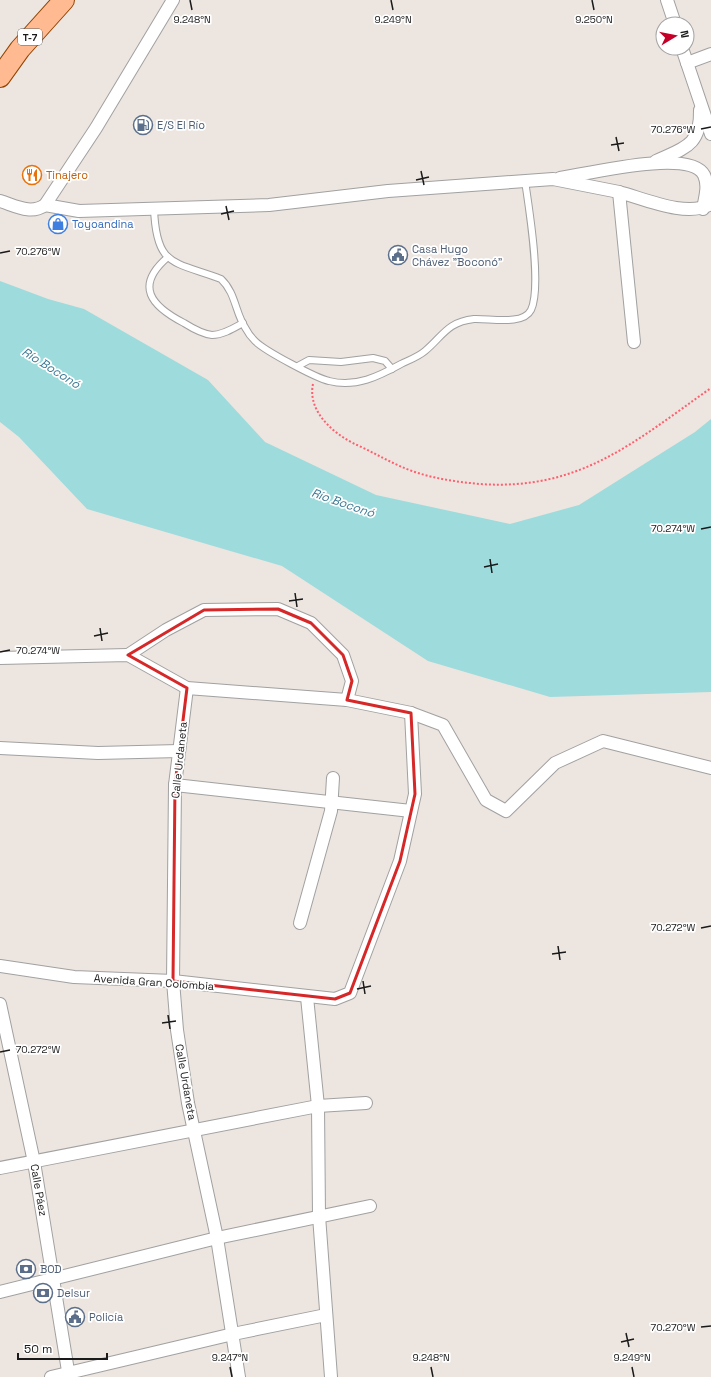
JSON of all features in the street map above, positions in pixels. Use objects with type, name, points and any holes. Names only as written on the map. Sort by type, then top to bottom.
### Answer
[{"type":"main road","name":"T-7","points":[[0,77],[20,50],[64,0]]},
{"type":"street","points":[[0,201],[30,211],[38,210],[45,205],[96,128],[173,0]]},
{"type":"street","points":[[668,0],[673,16]]},
{"type":"street","points":[[687,63],[711,54]]},
{"type":"street","points":[[685,56],[711,134]]},
{"type":"street","points":[[653,163],[690,145],[697,133],[700,122],[700,101]]},
{"type":"street","points":[[45,205],[79,210],[269,205],[340,196],[553,179],[653,163],[678,163],[693,166],[703,174],[707,185],[707,206],[680,209],[619,192],[553,179]]},
{"type":"street","points":[[619,192],[634,342]]},
{"type":"street","points":[[128,655],[166,630],[204,610],[278,608],[311,623],[343,655],[352,682],[347,700]]},
{"type":"street","points":[[0,658],[128,655],[187,688],[347,700],[411,713],[443,725],[486,800],[506,811],[555,763],[603,741],[711,768]]},
{"type":"street","name":"Calle Urdaneta","points":[[187,688],[175,785],[173,981],[177,1030],[188,1103],[217,1238],[239,1377]]},
{"type":"street","name":"Avenida Gran Colombia","points":[[0,966],[74,977],[173,981],[307,997],[335,999],[350,993],[400,861],[415,794],[411,713]]},
{"type":"street","points":[[0,748],[98,753],[179,751]]},
{"type":"street","points":[[300,923],[332,803],[333,778]]},
{"type":"street","points":[[175,785],[411,811]]},
{"type":"street","points":[[307,997],[318,1106],[319,1216],[331,1377]]},
{"type":"street","name":"Calle Páez","points":[[0,1004],[34,1162],[69,1375]]},
{"type":"street","points":[[0,1168],[318,1106],[366,1103]]},
{"type":"street","points":[[0,1292],[217,1238],[370,1206]]},
{"type":"street","points":[[51,1377],[69,1375],[233,1334],[326,1315]]},
{"type":"lane","points":[[154,208],[154,231],[157,241],[168,257],[176,264],[220,279],[233,294],[245,328],[255,341],[316,376],[329,381],[344,383],[373,378],[392,369],[423,352],[441,334],[456,324],[479,319],[510,320],[523,318],[529,313],[534,297],[534,259],[531,220],[524,181]]},
{"type":"lane","points":[[168,257],[154,272],[150,288],[154,301],[166,314],[203,333],[212,335],[222,333],[243,323]]},
{"type":"lane","points":[[298,366],[309,360],[341,362],[373,358],[385,361],[392,369]]},
{"type":"path","points":[[316,376],[312,389],[314,405],[334,431],[375,455],[416,472],[448,480],[494,485],[536,482],[566,475],[589,466],[624,448],[711,388]]},
{"type":"highlighted area","points":[[278,609],[311,623],[343,655],[352,681],[347,700],[411,713],[415,794],[400,861],[350,993],[335,999],[173,981],[175,785],[187,688],[128,655],[204,610]]},
{"type":"water","name":"Río Boconó","points":[[0,281],[48,299],[84,309],[208,380],[265,442],[376,495],[510,524],[579,505],[695,432],[711,419],[711,692],[550,697],[428,661],[282,566],[87,509],[19,437],[0,422]]},
{"type":"place","name":"E/S El Río","points":[[143,125]]},
{"type":"place","name":"Tinajero","points":[[32,175]]},
{"type":"place","name":"Toyoandina","points":[[58,224]]},
{"type":"place","name":"Casa Hugo Chávez \"Boconó\"","points":[[398,255]]},
{"type":"place","name":"BOD","points":[[26,1269]]},
{"type":"place","name":"Delsur","points":[[43,1293]]},
{"type":"place","name":"Policía","points":[[75,1317]]}]
